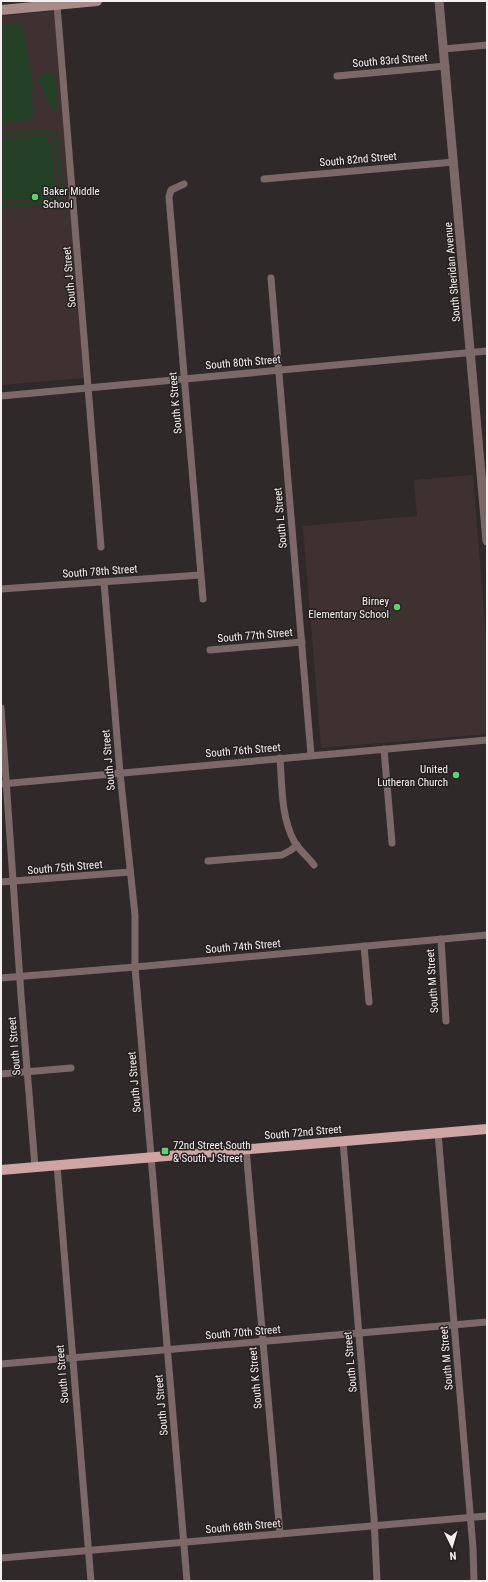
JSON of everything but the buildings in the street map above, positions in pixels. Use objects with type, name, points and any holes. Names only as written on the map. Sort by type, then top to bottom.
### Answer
[{"type":"main road","points":[[1,10],[97,1]]},
{"type":"main road","name":"South 72nd Street","points":[[1,1170],[487,1129]]},
{"type":"street","name":"South Sheridan Avenue","points":[[439,1],[446,66],[487,541]]},
{"type":"street","name":"South J Street","points":[[53,4],[89,388],[101,547]]},
{"type":"street","points":[[444,49],[487,45]]},
{"type":"street","name":"South 83rd Street","points":[[337,76],[446,66]]},
{"type":"street","name":"South 82nd Street","points":[[264,179],[454,162]]},
{"type":"street","name":"South K Street","points":[[184,184],[170,191],[169,204],[203,600]]},
{"type":"street","name":"South L Street","points":[[271,278],[311,755]]},
{"type":"street","name":"South 80th Street","points":[[1,396],[487,351]]},
{"type":"street","name":"South 78th Street","points":[[1,589],[200,575]]},
{"type":"street","name":"South J Street","points":[[104,582],[120,773],[135,915],[135,968],[187,1581]]},
{"type":"street","name":"South 77th Street","points":[[210,650],[302,642]]},
{"type":"street","name":"South I Street","points":[[1,708],[3,784],[13,881],[35,1167]]},
{"type":"street","name":"South 76th Street","points":[[3,784],[487,740]]},
{"type":"street","points":[[384,749],[392,843]]},
{"type":"street","points":[[280,758],[286,820],[291,835],[297,845],[314,865]]},
{"type":"street","points":[[208,861],[282,855],[297,845]]},
{"type":"street","name":"South 75th Street","points":[[1,882],[130,872]]},
{"type":"street","name":"South 74th Street","points":[[1,978],[135,968],[487,935]]},
{"type":"street","name":"South M Street","points":[[441,939],[446,1021]]},
{"type":"street","points":[[364,946],[369,1002]]},
{"type":"street","points":[[1,1074],[72,1068]]},
{"type":"street","name":"South M Street","points":[[438,1133],[474,1581]]},
{"type":"street","name":"South L Street","points":[[343,1141],[374,1526],[377,1581]]},
{"type":"street","name":"South K Street","points":[[246,1149],[280,1534]]},
{"type":"street","name":"South I Street","points":[[57,1165],[91,1581]]},
{"type":"street","name":"South 70th Street","points":[[1,1364],[487,1322]]},
{"type":"street","name":"South 68th Street","points":[[1,1558],[487,1516]]},
{"type":"shaded area","name":"Baker Middle School","points":[[54,11],[84,378],[1,385],[1,16]]},
{"type":"shaded area","name":"Birney Elementary School","points":[[473,475],[487,650],[487,734],[321,748],[303,526],[417,516],[414,480]]},
{"type":"green space","points":[[22,24],[34,89],[31,90],[34,116],[29,120],[5,123],[5,125],[1,125],[1,25]]},
{"type":"green space","points":[[46,72],[54,75],[58,106],[56,113],[45,97],[39,77]]},
{"type":"green space","points":[[45,129],[54,132],[58,137],[63,189],[61,197],[56,202],[51,204],[1,208],[1,204],[51,200],[59,195],[60,189],[55,138],[51,134],[45,132],[1,136],[1,133]]},
{"type":"green space","points":[[47,135],[48,143],[52,142],[56,189],[52,189],[53,197],[1,201],[1,139]]},
{"type":"place","name":"Baker Middle School","points":[[35,197]]},
{"type":"place","name":"Birney Elementary School","points":[[397,607]]},
{"type":"place","name":"United Lutheran Church","points":[[456,775]]},
{"type":"place","name":"72nd Street South & South J Street","points":[[165,1151]]}]
